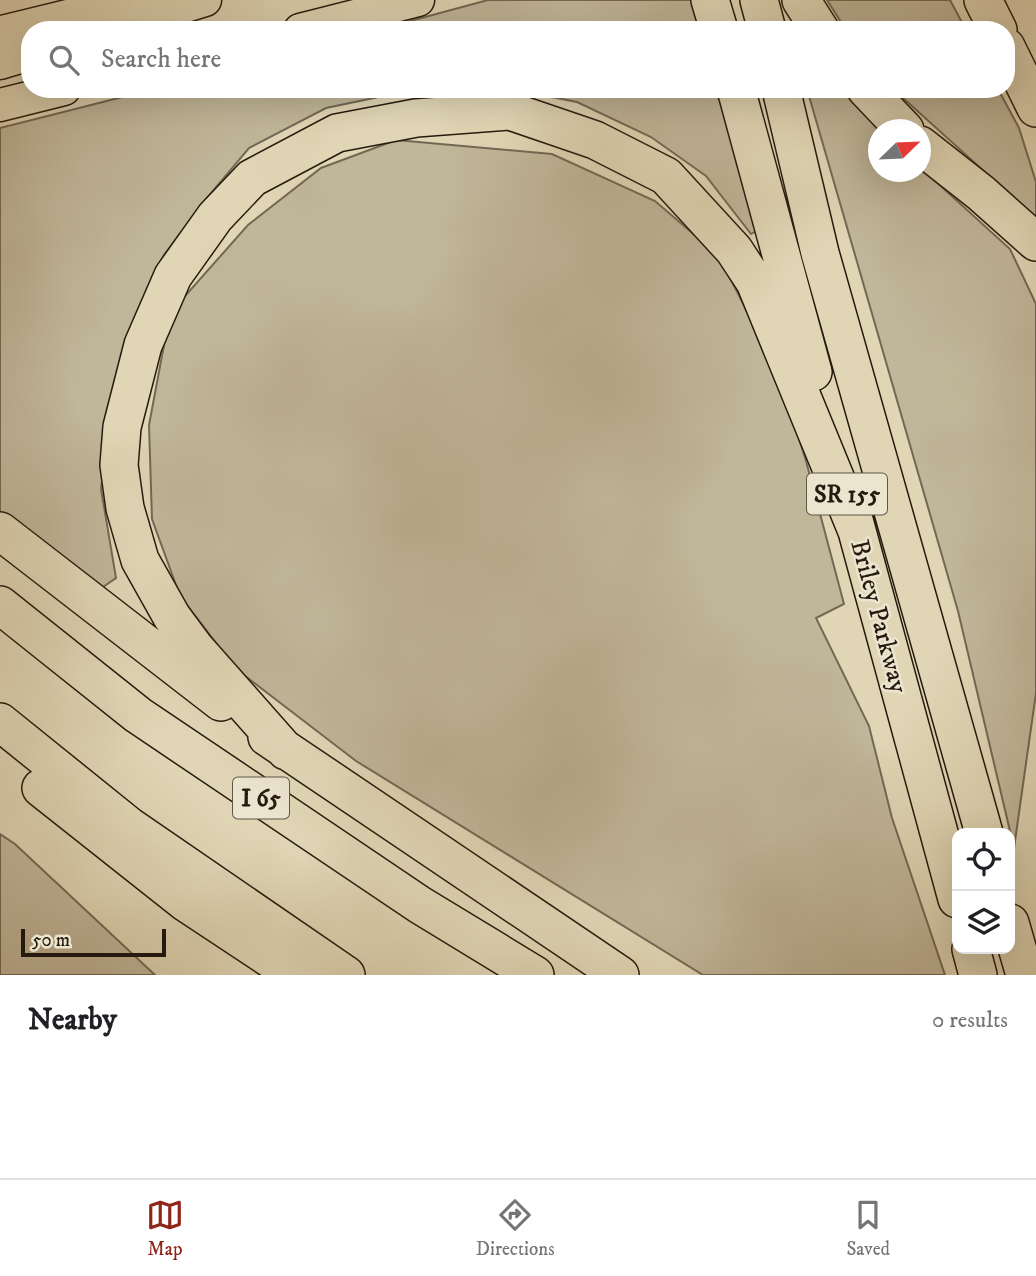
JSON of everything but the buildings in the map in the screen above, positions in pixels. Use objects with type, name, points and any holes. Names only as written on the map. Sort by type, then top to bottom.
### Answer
[{"type":"highway","points":[[58,21],[144,0]]},
{"type":"highway","points":[[983,0],[994,21]]},
{"type":"highway","points":[[0,35],[21,30]]},
{"type":"highway","points":[[1015,65],[1036,108]]},
{"type":"highway","name":"Briley Parkway","points":[[738,98],[955,891]]},
{"type":"highway","name":"Briley Parkway","points":[[783,98],[820,253],[983,828]]},
{"type":"highway","points":[[875,98],[895,119]]},
{"type":"highway","points":[[286,751],[195,648],[172,617],[140,560],[125,508],[119,465],[122,427],[143,345],[173,276],[215,217],[252,178],[337,133],[416,118],[510,111],[595,141],[666,176],[734,250],[755,282],[857,531]]},
{"type":"highway","points":[[931,154],[1036,242]]},
{"type":"highway","points":[[0,531],[286,751],[620,975]]},
{"type":"highway","name":"I 65","points":[[0,605],[138,715],[420,905],[535,975]]},
{"type":"highway","points":[[0,722],[130,826],[346,975]]},
{"type":"highway","points":[[0,754],[186,902],[295,975]]},
{"type":"highway","points":[[1015,940],[1025,975]]},
{"type":"highway","points":[[972,954],[978,975]]},
{"type":"main road","points":[[137,21],[205,0]]},
{"type":"main road","points":[[335,21],[418,0]]},
{"type":"main road","points":[[0,63],[21,57]]},
{"type":"main road","points":[[0,105],[28,98]]},
{"type":"shaded area","points":[[488,0],[692,0],[698,21],[410,21]]},
{"type":"shaded area","points":[[827,0],[950,0],[961,21],[840,21]]},
{"type":"shaded area","points":[[118,98],[374,98],[326,108],[249,148],[164,255],[129,331],[114,392],[101,489],[116,578],[100,589],[0,513],[0,128]]},
{"type":"shaded area","points":[[557,98],[721,98],[758,230],[751,234],[706,176],[651,137],[577,102]]},
{"type":"shaded area","points":[[810,98],[849,98],[871,119],[868,119],[868,182],[931,182],[931,177],[1010,249],[1036,304],[1036,693],[1015,841],[1015,828],[1009,828],[958,611]]},
{"type":"shaded area","points":[[903,98],[1003,98],[1019,128],[1036,182],[1036,218],[931,123],[931,119],[926,119]]},
{"type":"shaded area","points":[[396,140],[552,154],[655,201],[719,256],[779,375],[806,461],[844,604],[816,618],[869,726],[892,818],[945,975],[703,975],[356,761],[236,669],[180,596],[152,519],[149,425],[170,313],[248,225],[321,168]]},
{"type":"shaded area","points":[[0,834],[15,844],[155,975],[0,975]]}]
